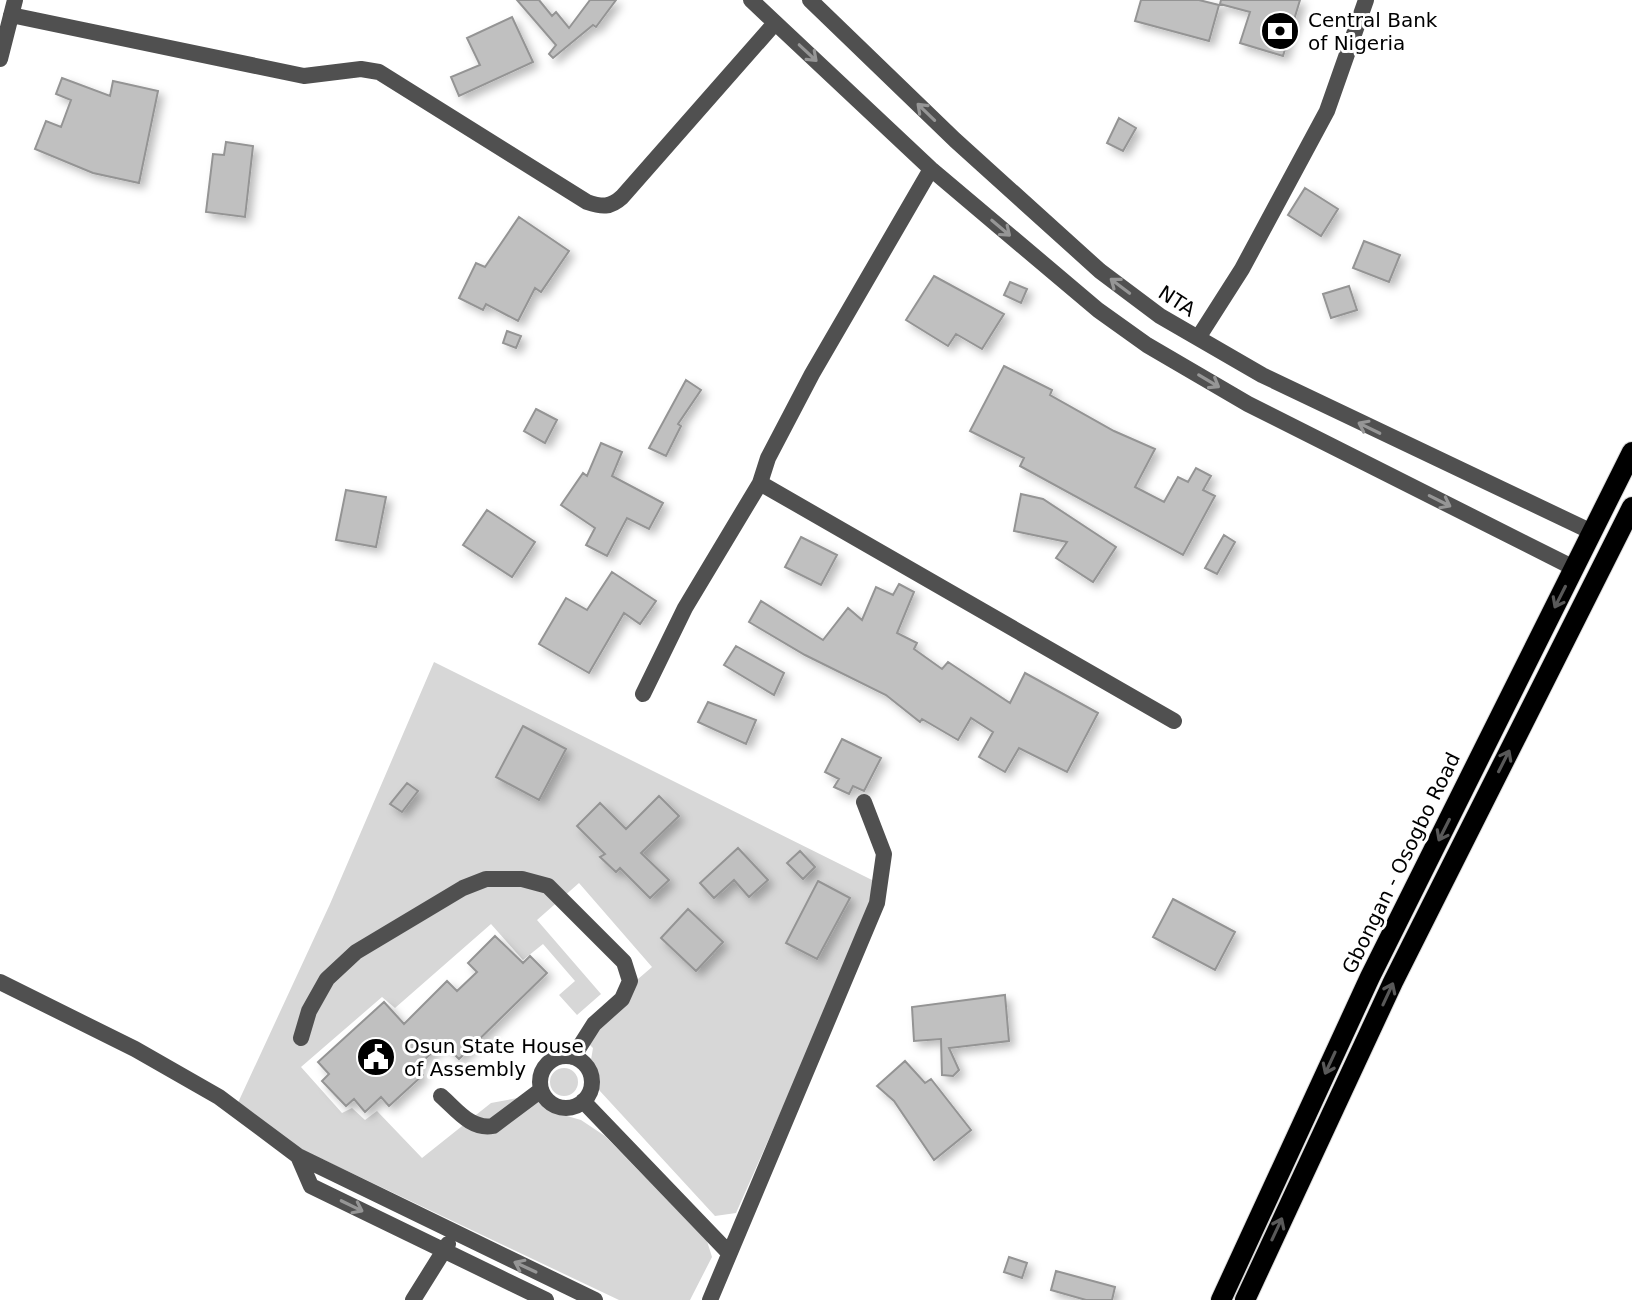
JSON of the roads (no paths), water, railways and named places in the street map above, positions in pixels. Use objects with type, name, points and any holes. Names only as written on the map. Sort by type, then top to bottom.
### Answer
[{"type":"main road","name":"Gbongan - Osogbo Road","points":[[1221,1300],[1370,977],[1632,452]]},
{"type":"main road","points":[[1245,1300],[1393,982],[1632,507]]},
{"type":"street","points":[[751,0],[931,169],[1098,310],[1147,345],[1248,404],[1574,568]]},
{"type":"street","name":"NTA","points":[[810,0],[955,140],[1100,271],[1160,316],[1304,396],[1592,532]]},
{"type":"street","points":[[1198,338],[1242,269],[1327,111],[1366,0]]},
{"type":"street","points":[[0,59],[13,7],[304,76],[361,69],[379,72],[587,202],[604,206],[614,204],[622,197],[775,23]]},
{"type":"street","points":[[643,694],[685,608],[760,483],[768,458],[812,374],[931,169]]},
{"type":"street","points":[[760,483],[1174,721]]},
{"type":"street","points":[[710,1300],[879,895],[884,854],[864,802]]},
{"type":"street","points":[[301,1038],[309,1011],[327,979],[356,952],[463,888],[486,879],[522,879],[548,886],[575,909],[624,962],[630,981],[622,999],[594,1024],[573,1057]]},
{"type":"street","points":[[0,982],[109,1035],[219,1097],[298,1156],[595,1300]]},
{"type":"street","points":[[441,1096],[477,1127],[485,1128],[493,1126],[541,1090],[546,1065],[561,1057],[573,1057],[584,1064],[591,1079],[591,1087],[583,1101],[560,1107],[551,1104],[541,1090]]},
{"type":"street","points":[[583,1101],[729,1253]]},
{"type":"street","points":[[298,1156],[311,1186],[546,1300]]},
{"type":"street","points":[[413,1300],[455,1233]]},
{"type":"place","name":"Central Bank of Nigeria","points":[[1280,31]]},
{"type":"place","name":"Osun State House of Assembly","points":[[376,1057]]}]
